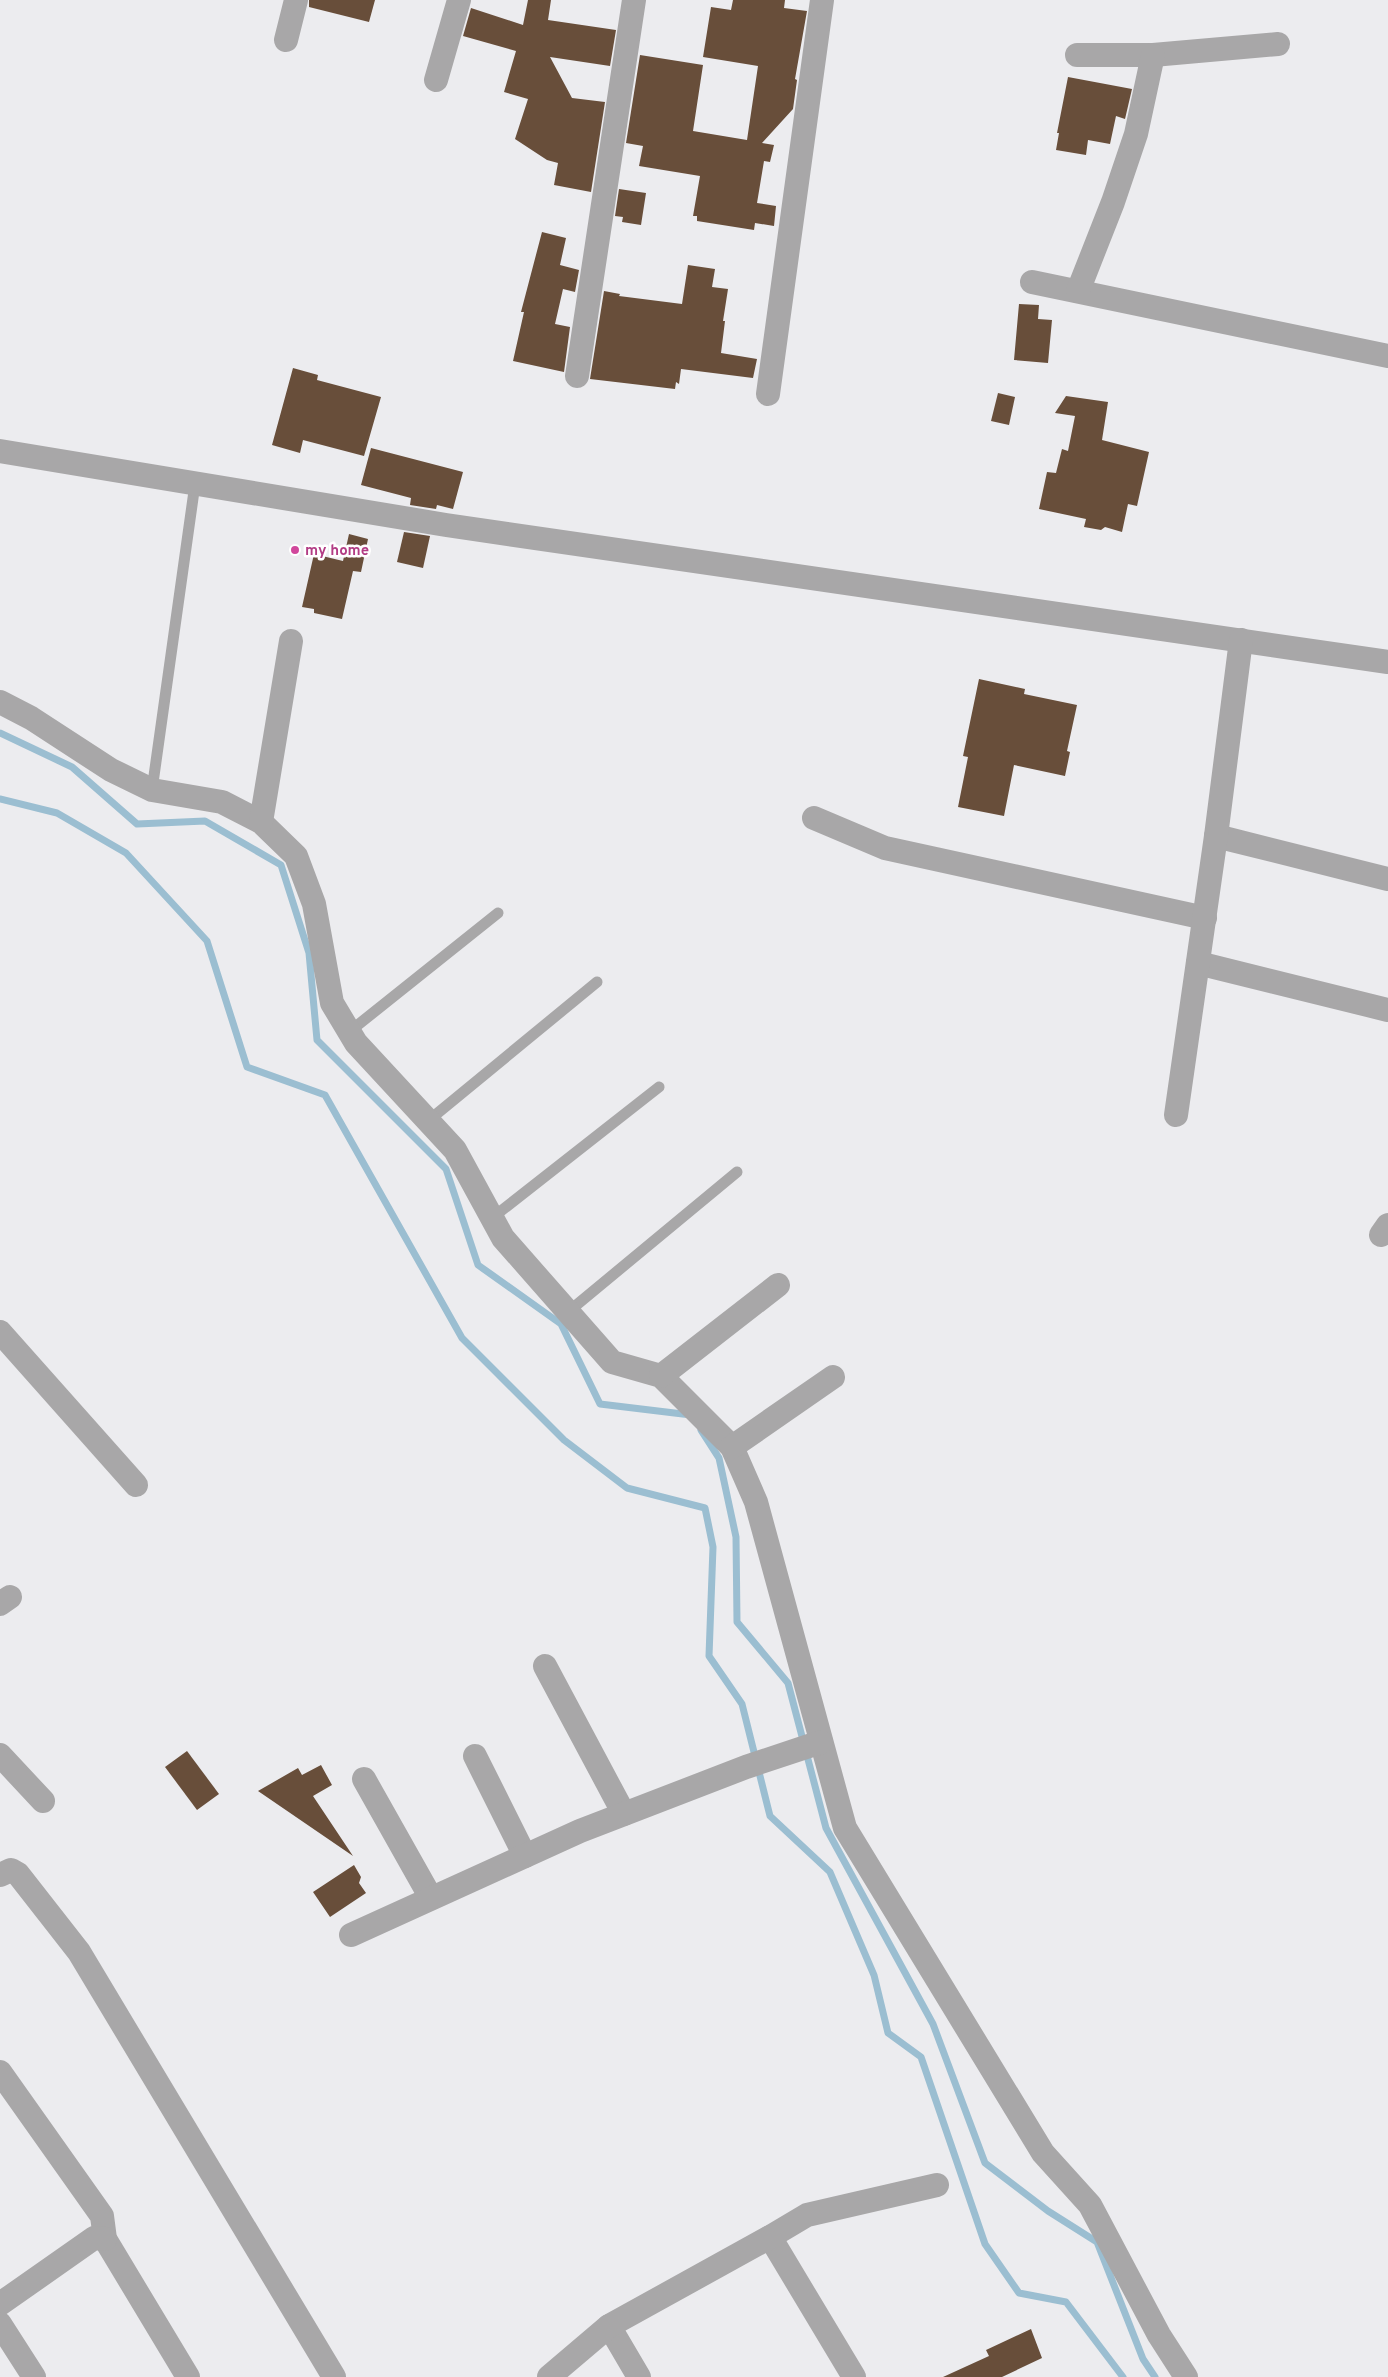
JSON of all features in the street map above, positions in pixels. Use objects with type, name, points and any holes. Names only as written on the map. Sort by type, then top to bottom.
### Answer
[{"type":"street","points":[[286,40],[296,0]]},
{"type":"street","points":[[436,80],[459,0]]},
{"type":"street","points":[[577,376],[634,0]]},
{"type":"street","points":[[768,394],[822,0]]},
{"type":"street","points":[[1077,55],[1153,55],[1278,44]]},
{"type":"street","points":[[1078,291],[1114,202],[1136,134],[1153,55]]},
{"type":"street","points":[[1032,282],[1388,356]]},
{"type":"street","points":[[0,451],[446,525],[1388,662]]},
{"type":"street","points":[[1176,1115],[1216,836],[1241,640]]},
{"type":"street","points":[[261,822],[291,641]]},
{"type":"street","points":[[0,702],[30,718],[110,770],[152,790],[222,802],[261,822],[296,856],[314,904],[332,1003],[356,1043],[455,1150],[503,1238],[612,1362],[661,1376],[732,1447],[756,1502],[845,1828],[1043,2153],[1090,2205],[1159,2336],[1186,2377]]},
{"type":"street","points":[[814,818],[885,848],[1204,918]]},
{"type":"street","points":[[1216,836],[1388,879]]},
{"type":"street","points":[[1198,963],[1388,1010]]},
{"type":"street","points":[[661,1376],[778,1285]]},
{"type":"street","points":[[0,1332],[136,1485]]},
{"type":"street","points":[[732,1447],[832,1376]]},
{"type":"street","points":[[545,1666],[624,1814]]},
{"type":"street","points":[[351,1935],[525,1856],[624,1814],[746,1767],[821,1742]]},
{"type":"street","points":[[0,1755],[43,1801]]},
{"type":"street","points":[[475,1756],[525,1856]]},
{"type":"street","points":[[364,1779],[432,1898]]},
{"type":"street","points":[[0,1875],[11,1870],[18,1874],[79,1952],[334,2377]]},
{"type":"street","points":[[0,2072],[102,2216],[105,2239],[188,2377]]},
{"type":"street","points":[[549,2377],[608,2326],[807,2215],[937,2185]]},
{"type":"street","points":[[770,2237],[854,2377]]},
{"type":"street","points":[[0,2304],[94,2238],[105,2239]]},
{"type":"street","points":[[0,2324],[34,2377]]},
{"type":"street","points":[[608,2326],[639,2377]]},
{"type":"lane","points":[[152,790],[195,484]]},
{"type":"lane","points":[[349,1032],[498,913]]},
{"type":"lane","points":[[428,1121],[598,982]]},
{"type":"lane","points":[[492,1218],[659,1087]]},
{"type":"lane","points":[[568,1312],[737,1172]]},
{"type":"building","points":[[309,0],[375,0],[369,22],[309,7]]},
{"type":"building","points":[[528,0],[551,0],[548,20],[616,30],[610,66],[550,57],[572,98],[605,102],[591,192],[554,185],[558,163],[547,160],[515,139],[528,99],[504,92],[516,51],[463,36],[471,8],[523,25]]},
{"type":"building","points":[[733,0],[785,0],[784,8],[807,11],[795,79],[797,80],[793,109],[762,143],[774,145],[770,162],[764,161],[757,203],[776,206],[774,226],[755,223],[754,230],[697,221],[697,216],[693,216],[700,176],[639,166],[643,146],[626,143],[640,55],[703,65],[693,131],[747,140],[758,66],[703,57],[711,7],[731,10]]},
{"type":"building","points":[[1068,77],[1132,89],[1125,119],[1116,116],[1110,144],[1088,140],[1086,155],[1056,150],[1059,133],[1057,133]]},
{"type":"building","points":[[619,189],[646,193],[641,225],[622,222],[623,217],[615,216]]},
{"type":"building","points":[[542,232],[566,238],[560,265],[579,270],[575,292],[563,289],[555,324],[570,327],[564,372],[513,361],[524,312],[521,312]]},
{"type":"building","points":[[688,265],[715,269],[712,287],[728,289],[721,353],[757,359],[753,378],[681,369],[679,384],[676,382],[675,389],[590,379],[604,291],[620,294],[619,296],[682,304]]},
{"type":"building","points":[[1019,304],[1039,305],[1038,319],[1052,320],[1048,363],[1014,360]]},
{"type":"building","points":[[293,368],[318,375],[317,380],[381,397],[364,456],[303,440],[300,453],[272,445]]},
{"type":"building","points":[[998,393],[1015,397],[1009,425],[991,421]]},
{"type":"building","points":[[1066,396],[1108,402],[1102,440],[1149,452],[1137,506],[1128,504],[1122,532],[1105,527],[1101,530],[1084,527],[1086,519],[1039,509],[1047,472],[1056,473],[1062,449],[1068,451],[1075,416],[1055,413]]},
{"type":"building","points":[[371,448],[463,472],[453,509],[437,505],[436,509],[410,505],[411,498],[361,485]]},
{"type":"building","points":[[404,532],[430,536],[423,568],[397,562]]},
{"type":"building","points":[[349,534],[368,539],[361,572],[353,571],[342,619],[314,613],[314,609],[302,607],[314,554],[343,561]]},
{"type":"building","points":[[979,679],[1025,689],[1024,694],[1077,705],[1067,751],[1070,752],[1065,776],[1014,765],[1004,816],[958,807],[968,757],[963,756]]},
{"type":"building","points":[[187,1751],[219,1794],[197,1810],[165,1767]]},
{"type":"building","points":[[321,1765],[332,1785],[313,1796],[353,1856],[258,1791],[298,1768],[302,1775]]},
{"type":"building","points":[[354,1865],[361,1877],[359,1883],[366,1893],[330,1917],[313,1892]]},
{"type":"building","points":[[1031,2329],[1042,2358],[1002,2377],[943,2377],[989,2356],[986,2350]]},
{"type":"waterway","points":[[0,733],[72,767],[137,824],[205,821],[281,865],[309,953],[317,1040],[446,1169],[478,1265],[561,1324],[600,1404],[691,1415]]},
{"type":"waterway","points":[[0,799],[57,813],[126,853],[207,941],[247,1067],[325,1095],[462,1338],[564,1440],[627,1488],[705,1508],[713,1547],[709,1656],[742,1704],[770,1816],[830,1872],[874,1975],[888,2033],[921,2057],[985,2244],[1019,2293],[1066,2302],[1123,2377]]},
{"type":"waterway","points":[[701,1430],[719,1458],[736,1537],[737,1622],[788,1683],[826,1828],[933,2024],[985,2163],[1048,2211],[1097,2242],[1143,2359],[1155,2377]]},
{"type":"place","name":"my home","points":[[295,550]]}]
